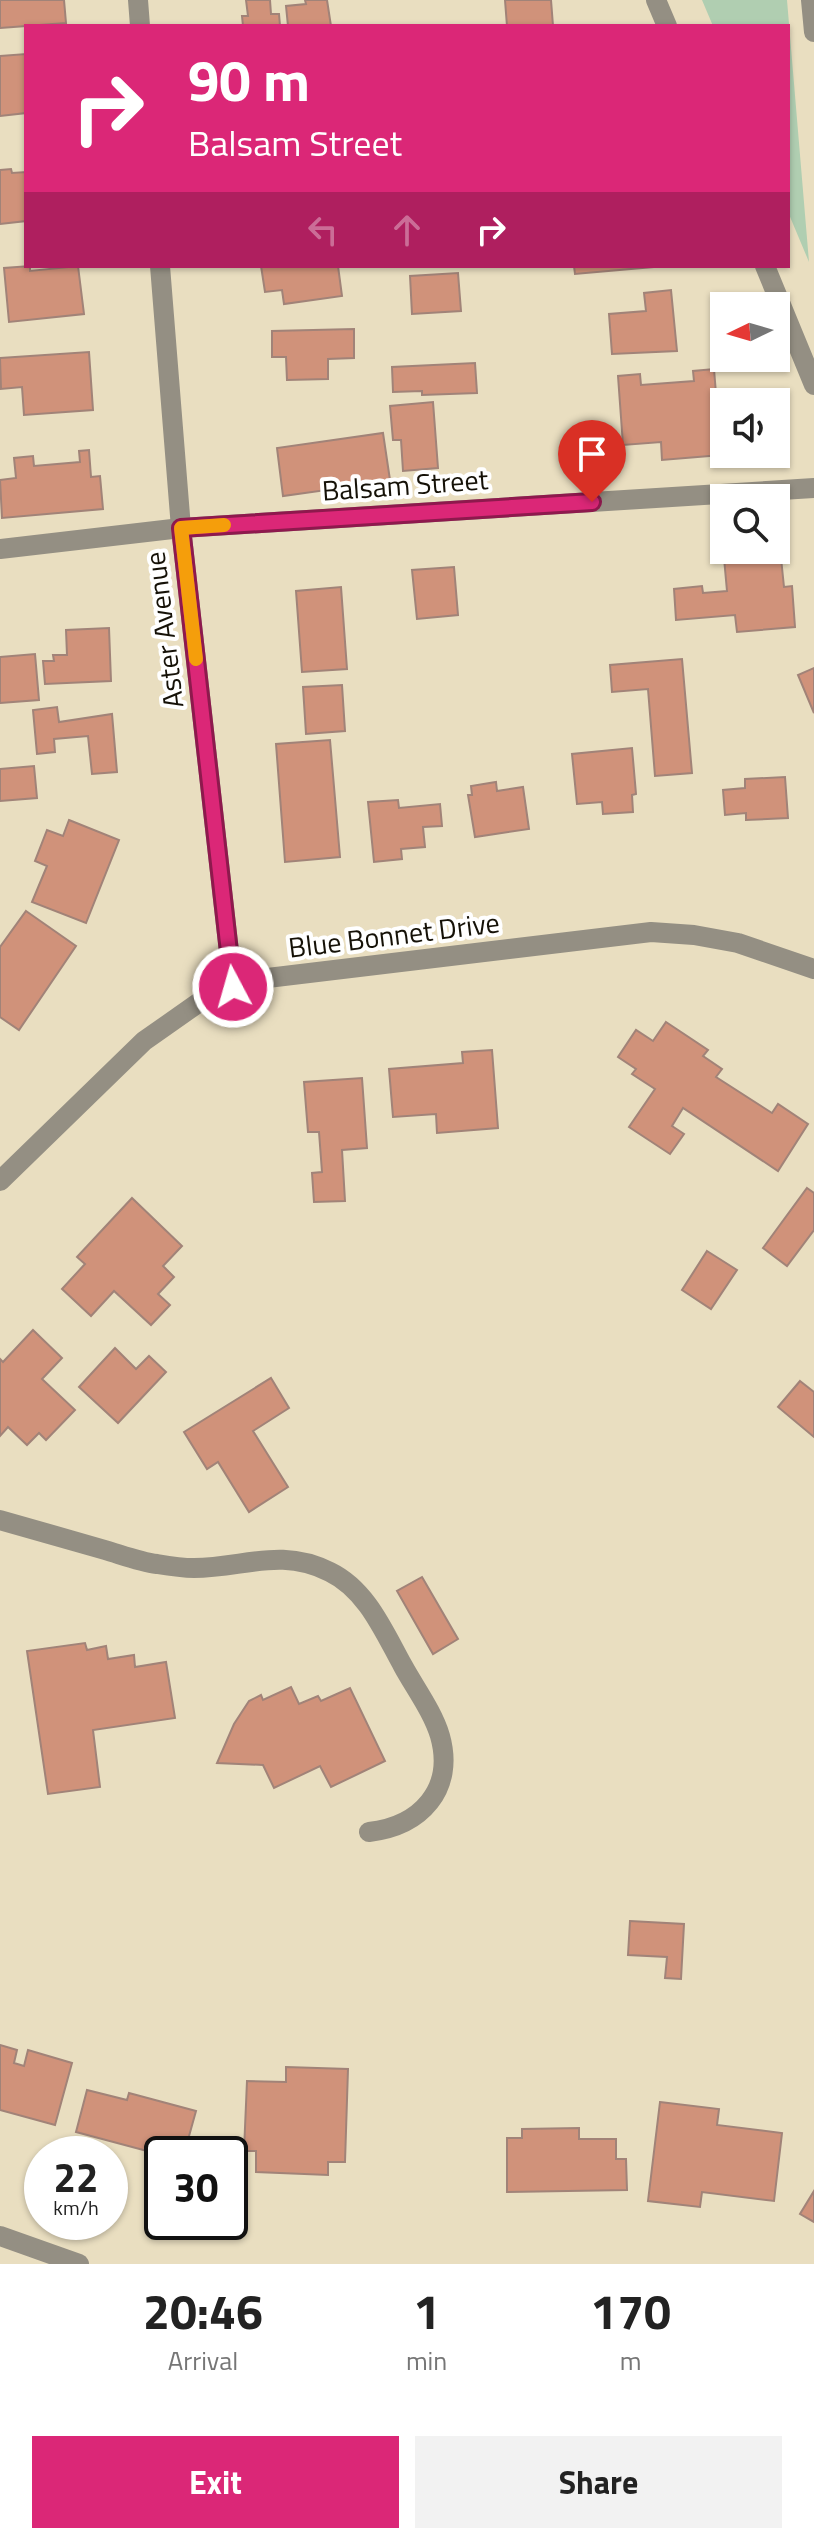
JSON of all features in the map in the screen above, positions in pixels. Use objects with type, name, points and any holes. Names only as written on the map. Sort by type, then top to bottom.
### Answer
[{"type":"street","points":[[138,0],[140,24]]},
{"type":"street","points":[[656,0],[666,24]]},
{"type":"street","points":[[811,0],[814,32]]},
{"type":"street","name":"Aster Avenue","points":[[160,268],[181,528],[233,987]]},
{"type":"street","points":[[766,268],[814,385]]},
{"type":"street","name":"Balsam Street","points":[[0,549],[181,528],[814,488]]},
{"type":"street","name":"Blue Bonnet Drive","points":[[0,1181],[144,1041],[201,1001],[251,980],[651,932],[694,935],[738,943],[814,969]]},
{"type":"street","points":[[0,1520],[154,1564],[195,1568],[260,1560],[289,1560],[314,1565],[342,1578],[360,1594],[383,1630],[439,1734],[444,1757],[439,1785],[427,1806],[409,1821],[389,1830],[369,1832]]},
{"type":"street","points":[[0,2236],[79,2264]]},
{"type":"green space","points":[[702,0],[787,0],[789,24],[712,24]]},
{"type":"green space","points":[[790,36],[809,262],[790,217]]},
{"type":"building","points":[[0,0],[64,0],[66,23],[0,28]]},
{"type":"building","points":[[246,0],[270,0],[271,14],[279,14],[280,24],[243,24],[242,16],[248,16]]},
{"type":"building","points":[[305,0],[327,0],[331,24],[288,24],[286,6],[306,4]]},
{"type":"building","points":[[505,0],[551,0],[553,24],[507,24]]},
{"type":"building","points":[[24,54],[24,113],[0,116],[0,56]]},
{"type":"building","points":[[0,170],[24,172],[24,221],[0,224]]},
{"type":"building","points":[[24,266],[30,271],[78,268],[84,314],[9,322],[4,268]]},
{"type":"building","points":[[261,268],[338,268],[342,296],[284,304],[282,290],[265,292]]},
{"type":"building","points":[[574,268],[642,268],[575,274]]},
{"type":"building","points":[[458,273],[461,311],[412,314],[410,276]]},
{"type":"building","points":[[671,290],[677,351],[612,354],[609,314],[646,311],[644,293]]},
{"type":"building","points":[[354,329],[354,358],[328,359],[328,379],[287,380],[286,357],[272,357],[272,331]]},
{"type":"building","points":[[89,352],[93,410],[24,415],[22,387],[1,389],[0,358]]},
{"type":"building","points":[[475,363],[477,393],[422,395],[422,391],[393,392],[392,367]]},
{"type":"building","points":[[710,369],[714,372],[716,388],[710,388],[710,456],[662,460],[661,442],[623,445],[618,376],[640,374],[641,385],[694,381],[693,371]]},
{"type":"building","points":[[433,402],[438,468],[403,471],[401,440],[393,440],[390,406]]},
{"type":"building","points":[[383,433],[390,480],[350,486],[351,492],[327,495],[326,490],[283,496],[277,448]]},
{"type":"building","points":[[89,450],[91,477],[100,476],[103,509],[2,518],[0,480],[16,478],[14,458],[33,456],[34,466],[80,462],[79,451]]},
{"type":"building","points":[[725,564],[782,564],[784,587],[792,586],[795,627],[737,632],[735,615],[676,620],[674,589],[702,586],[703,593],[727,591]]},
{"type":"building","points":[[454,567],[458,615],[417,619],[412,570]]},
{"type":"building","points":[[341,587],[347,669],[302,672],[296,591]]},
{"type":"building","points":[[109,628],[111,681],[45,684],[43,661],[54,661],[53,655],[67,655],[66,630]]},
{"type":"building","points":[[35,654],[39,700],[0,703],[0,657]]},
{"type":"building","points":[[682,659],[692,773],[655,776],[648,689],[612,692],[610,665]]},
{"type":"building","points":[[814,668],[814,713],[798,675]]},
{"type":"building","points":[[342,685],[345,731],[306,734],[303,687]]},
{"type":"building","points":[[57,707],[59,722],[112,714],[117,772],[92,774],[88,736],[54,739],[55,752],[37,754],[33,710]]},
{"type":"building","points":[[330,740],[340,857],[285,862],[276,744]]},
{"type":"building","points":[[632,748],[636,794],[632,795],[633,812],[603,814],[602,802],[577,804],[572,754]]},
{"type":"building","points":[[34,766],[37,798],[0,801],[0,769]]},
{"type":"building","points":[[785,777],[788,818],[746,820],[746,813],[725,815],[723,790],[745,788],[745,779]]},
{"type":"building","points":[[496,782],[497,791],[523,787],[529,829],[475,837],[468,795],[472,795],[471,786]]},
{"type":"building","points":[[398,800],[399,808],[440,804],[442,826],[423,827],[425,847],[401,849],[402,859],[374,862],[368,802]]},
{"type":"building","points":[[69,820],[119,840],[86,923],[32,902],[47,866],[35,861],[47,830],[63,836]]},
{"type":"building","points":[[26,911],[76,946],[19,1030],[0,1017],[0,947]]},
{"type":"building","points":[[666,1022],[708,1050],[703,1056],[722,1069],[716,1077],[772,1113],[778,1104],[808,1124],[778,1171],[683,1108],[672,1126],[684,1134],[670,1154],[629,1127],[655,1089],[632,1074],[636,1069],[618,1057],[636,1030],[653,1041]]},
{"type":"building","points":[[492,1050],[498,1128],[437,1133],[436,1114],[393,1117],[389,1069],[463,1063],[462,1052]]},
{"type":"building","points":[[362,1078],[367,1148],[342,1150],[345,1201],[314,1202],[312,1173],[322,1172],[319,1132],[308,1132],[304,1082]]},
{"type":"building","points":[[807,1188],[814,1193],[814,1230],[787,1266],[763,1248]]},
{"type":"building","points":[[132,1198],[182,1246],[163,1266],[174,1277],[158,1294],[170,1305],[151,1325],[114,1291],[91,1316],[62,1289],[85,1264],[77,1257]]},
{"type":"building","points":[[707,1251],[737,1270],[711,1309],[682,1290]]},
{"type":"building","points":[[33,1330],[62,1358],[42,1379],[75,1410],[46,1440],[39,1433],[27,1445],[8,1427],[0,1436],[0,1359],[3,1362]]},
{"type":"building","points":[[115,1348],[136,1369],[149,1356],[166,1372],[118,1423],[79,1387]]},
{"type":"building","points":[[271,1378],[289,1408],[253,1431],[288,1487],[249,1512],[218,1462],[207,1469],[184,1432]]},
{"type":"building","points":[[800,1381],[814,1392],[814,1437],[778,1407]]},
{"type":"building","points":[[422,1577],[458,1639],[433,1654],[397,1591]]},
{"type":"building","points":[[85,1643],[87,1650],[106,1646],[108,1659],[134,1655],[135,1667],[166,1662],[175,1718],[93,1730],[100,1787],[48,1794],[27,1651]]},
{"type":"building","points":[[291,1687],[299,1704],[318,1696],[321,1701],[350,1688],[385,1761],[331,1787],[320,1766],[274,1788],[263,1765],[217,1763],[234,1724],[249,1701],[261,1695],[263,1700]]},
{"type":"building","points":[[630,1921],[684,1924],[681,1979],[665,1978],[667,1957],[628,1955]]},
{"type":"building","points":[[0,2045],[17,2050],[14,2063],[24,2066],[28,2050],[72,2063],[55,2125],[0,2110]]},
{"type":"building","points":[[286,2067],[348,2069],[345,2162],[328,2162],[328,2175],[256,2172],[256,2151],[248,2151],[248,2136],[245,2136],[247,2081],[286,2082]]},
{"type":"building","points":[[87,2090],[127,2100],[129,2093],[196,2111],[189,2136],[144,2136],[144,2150],[128,2146],[128,2136],[91,2136],[76,2132]]},
{"type":"building","points":[[660,2102],[719,2109],[717,2125],[782,2133],[774,2201],[702,2192],[700,2207],[648,2201]]},
{"type":"building","points":[[579,2128],[579,2139],[616,2139],[616,2159],[626,2159],[627,2190],[507,2192],[507,2138],[522,2138],[522,2129]]},
{"type":"building","points":[[814,2191],[814,2222],[800,2214]]},
{"type":"slow traffic","points":[[196,659],[181,528],[224,525]]},
{"type":"route","points":[[233,987],[181,528],[592,502]]}]
